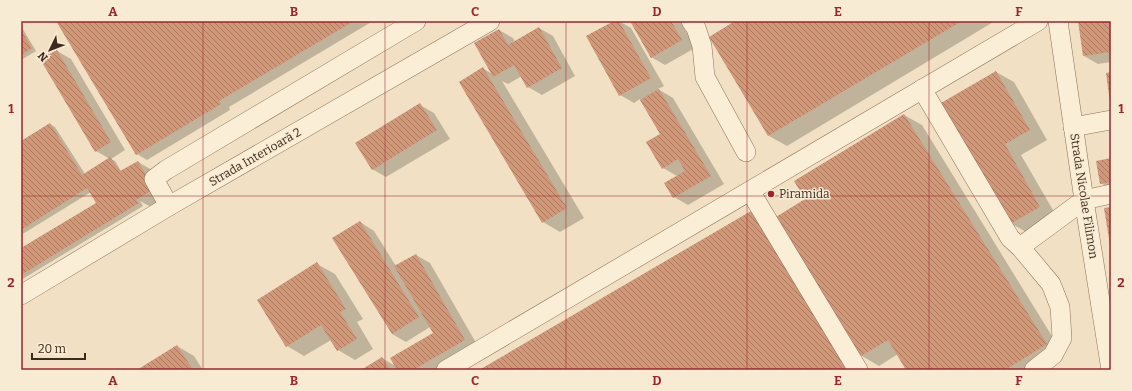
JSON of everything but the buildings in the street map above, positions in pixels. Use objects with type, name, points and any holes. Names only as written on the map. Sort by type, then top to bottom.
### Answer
[{"type":"street","points":[[169,206],[154,179],[166,170],[416,21]]},
{"type":"street","name":"Strada Interioară 2","points":[[21,295],[169,206],[490,21]]},
{"type":"street","points":[[446,370],[1038,21]]},
{"type":"street","name":"Strada Nicolae Filimon","points":[[1058,21],[1110,370]]},
{"type":"street","points":[[698,23],[705,77],[746,152]]},
{"type":"street","points":[[922,90],[1010,238],[1020,247],[1051,284],[1060,307],[1062,338],[1053,355],[1034,370]]},
{"type":"street","points":[[1073,127],[1111,120]]},
{"type":"street","points":[[750,191],[858,370]]},
{"type":"street","points":[[1020,247],[1084,200],[1111,194]]},
{"type":"place","name":"Piramida","points":[[771,194]]}]
